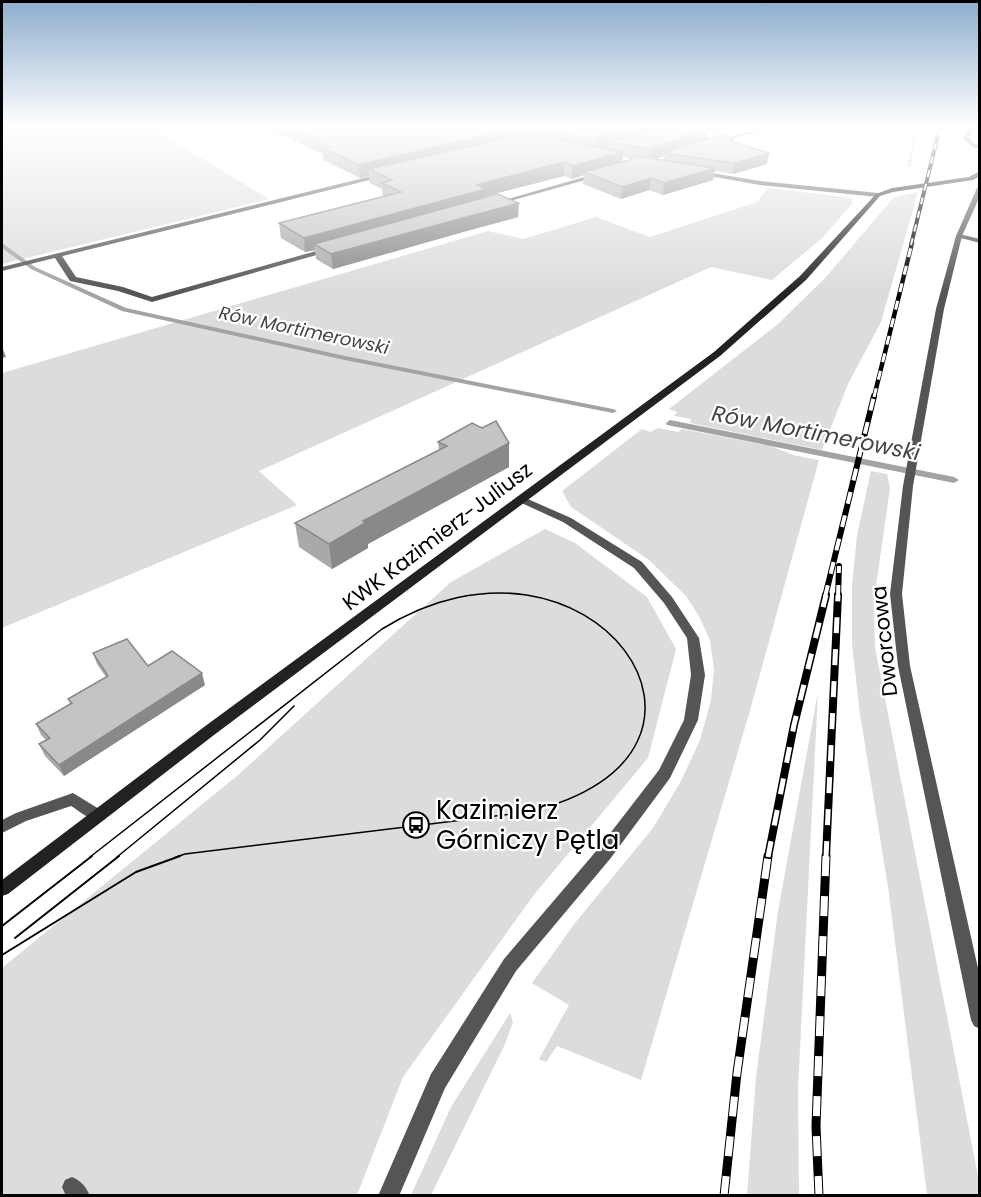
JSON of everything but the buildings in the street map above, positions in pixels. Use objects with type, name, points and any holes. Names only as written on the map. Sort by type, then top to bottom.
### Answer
[{"type":"street","points":[[2,269],[353,183]]},
{"type":"street","points":[[487,206],[570,183]]},
{"type":"street","points":[[759,183],[878,195],[892,190],[944,183]]},
{"type":"street","name":"Dworcowa","points":[[980,186],[959,236],[940,309],[908,486],[896,594],[904,666],[980,1020]]},
{"type":"street","name":"KWK Kazimierz-Juliusz","points":[[2,889],[717,354],[803,278],[878,195]]},
{"type":"street","points":[[959,236],[980,241]]},
{"type":"street","points":[[54,256],[73,279],[120,289],[153,300],[337,248]]},
{"type":"street","points":[[388,1196],[438,1081],[510,965],[604,854],[665,774],[690,720],[698,675],[693,638],[668,600],[638,565],[567,520],[521,499]]},
{"type":"street","points":[[2,827],[21,817],[73,799],[99,816]]},
{"type":"shaded area","points":[[2,183],[242,183],[269,199],[2,264]]},
{"type":"shaded area","points":[[768,188],[852,198],[852,204],[822,238],[772,280],[711,267],[259,471],[297,505],[2,628],[2,373],[488,231],[523,239],[596,217],[650,237],[757,202]]},
{"type":"shaded area","points":[[918,192],[881,322],[848,384],[822,450],[690,423],[691,419],[674,416],[677,412],[669,409],[778,324],[826,277],[894,197]]},
{"type":"shaded area","points":[[658,428],[678,432],[682,429],[771,446],[793,455],[819,460],[749,714],[641,1080],[557,1046],[546,1062],[539,1059],[569,1005],[532,983],[575,923],[653,828],[681,781],[700,740],[711,700],[714,670],[710,640],[699,616],[686,596],[649,560],[571,507],[562,491],[642,429],[650,432]]},
{"type":"shaded area","points":[[871,471],[887,474],[890,488],[874,600],[875,647],[979,1181],[979,1195],[927,1195],[888,887],[860,714],[852,644],[852,586],[857,535]]},
{"type":"shaded area","points":[[545,529],[575,543],[647,597],[676,649],[648,758],[533,896],[403,1077],[357,1195],[2,1196],[2,968],[238,775],[451,582]]},
{"type":"shaded area","points":[[818,692],[798,1089],[799,1195],[747,1195],[756,1077],[778,911]]},
{"type":"shaded area","points":[[510,1013],[513,1022],[505,1044],[431,1195],[411,1195],[451,1107]]},
{"type":"waterway","name":"Rów Mortimerowski","points":[[2,245],[33,268],[124,310],[345,358],[613,411]]},
{"type":"waterway","name":"Rów Mortimerowski","points":[[670,423],[954,480]]},
{"type":"tram line","points":[[90,857],[382,629],[458,597],[527,595],[584,615],[624,650],[644,695],[638,741],[601,782],[528,812],[185,854],[176,857]]},
{"type":"tram line","points":[[117,857],[260,740],[294,706]]},
{"type":"tram line","points":[[2,926],[92,856]]},
{"type":"tram line","points":[[15,938],[119,856]]},
{"type":"tram line","points":[[2,955],[136,872],[180,856]]},
{"type":"railway","points":[[911,245],[926,183]]},
{"type":"railway","points":[[874,397],[912,243]]},
{"type":"railway","points":[[825,597],[874,396]]},
{"type":"railway","points":[[838,597],[839,566]]},
{"type":"railway","points":[[768,857],[794,725],[826,595]]},
{"type":"railway","points":[[826,857],[838,595]]},
{"type":"railway","points":[[724,1196],[737,1073],[768,856]]},
{"type":"railway","points":[[819,1196],[816,1126],[826,856]]},
{"type":"place","name":"Kazimierz Górniczy Pętla","points":[[416,825]]}]
